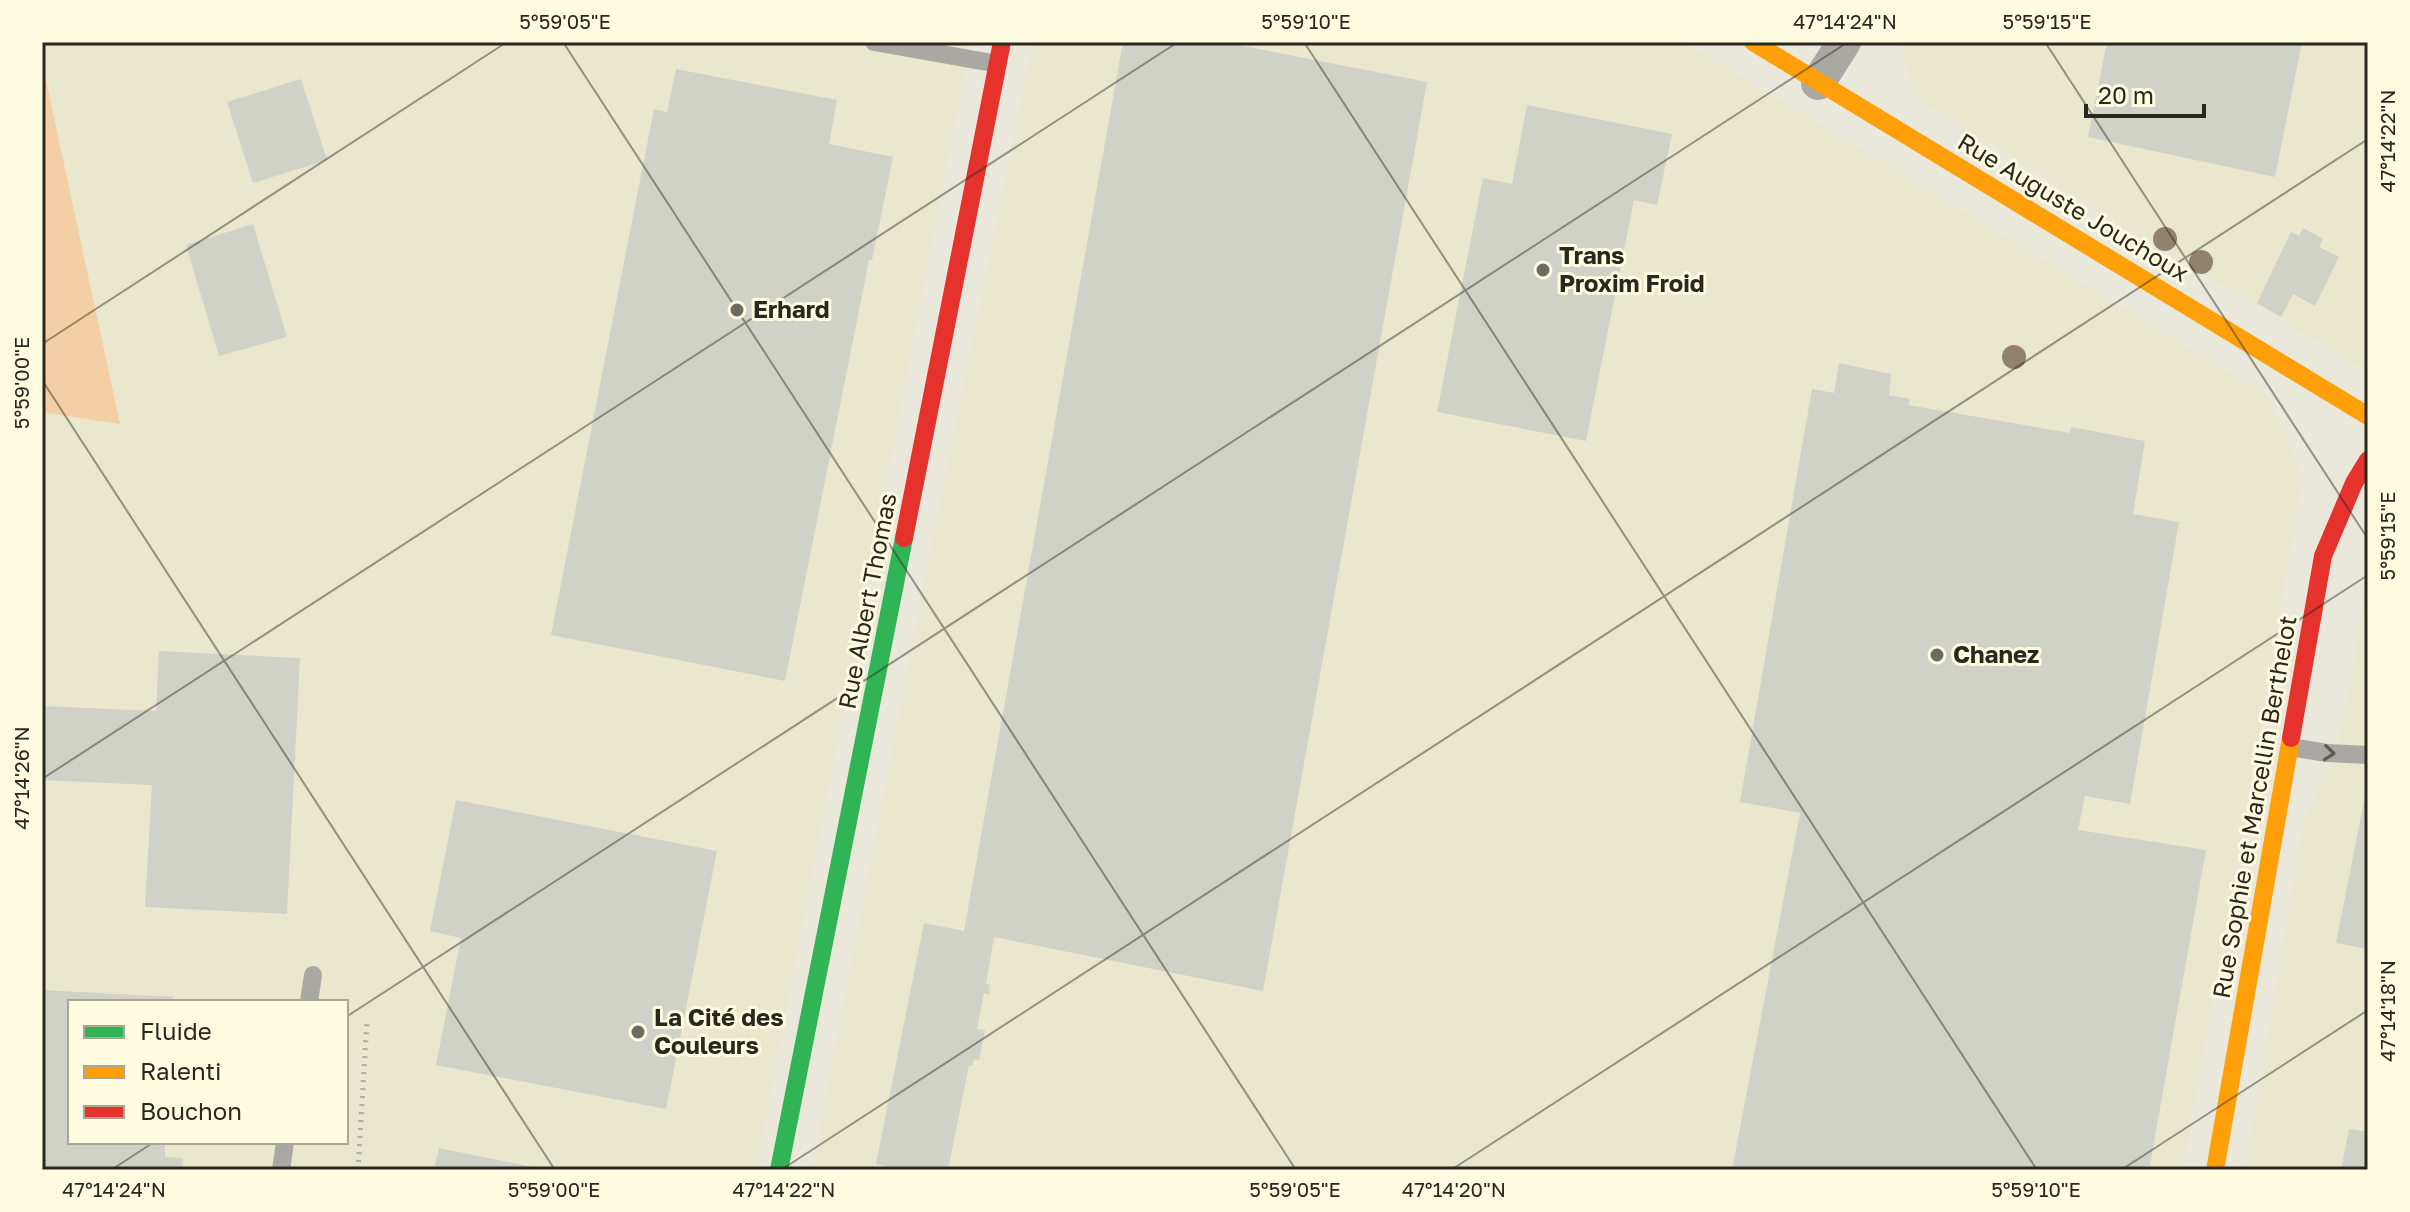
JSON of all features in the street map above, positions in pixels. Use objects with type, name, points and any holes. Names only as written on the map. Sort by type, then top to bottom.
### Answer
[{"type":"street","name":"Rue Albert Thomas","points":[[779,1170],[1002,42]]},
{"type":"street","name":"Rue Auguste Jouchoux","points":[[1753,42],[2368,416]]},
{"type":"street","points":[[1818,83],[1844,42]]},
{"type":"street","name":"Rue Sophie et Marcellin Berthelot","points":[[2215,1170],[2323,556],[2354,483],[2368,460]]},
{"type":"lane","points":[[874,42],[998,64]]},
{"type":"lane","points":[[2290,747],[2368,755]]},
{"type":"lane","points":[[309,1000],[313,975]]},
{"type":"lane","points":[[281,1170],[285,1144]]},
{"type":"path","points":[[358,1170],[367,1021]]},
{"type":"shaded area","points":[[42,42],[970,42],[756,1170],[42,1170]]},
{"type":"shaded area","points":[[1033,42],[1684,42],[2268,396],[2303,477],[2183,1170],[812,1170],[933,537]]},
{"type":"shaded area","points":[[1901,42],[2368,42],[2368,371],[1914,97]]},
{"type":"shaded area","points":[[42,62],[120,424],[42,412]]},
{"type":"shaded area","points":[[2368,559],[2368,1170],[2245,1170],[2304,819],[2336,753],[2354,666]]},
{"type":"building","points":[[1123,42],[1223,42],[1427,82],[1263,991],[994,937],[986,984],[990,985],[989,995],[984,993],[977,1029],[985,1030],[979,1060],[974,1059],[972,1066],[969,1065],[948,1170],[903,1170],[876,1164],[924,923],[964,931]]},
{"type":"building","points":[[2107,42],[2302,42],[2275,177],[2088,137]]},
{"type":"building","name":"Erhard","points":[[676,69],[837,100],[829,144],[893,157],[872,260],[869,260],[785,681],[551,635],[654,109],[667,112]]},
{"type":"building","points":[[301,79],[327,160],[253,183],[227,102]]},
{"type":"building","name":"Trans Proxim Froid","points":[[1527,105],[1672,134],[1657,205],[1634,200],[1586,441],[1437,412],[1483,178],[1512,184]]},
{"type":"building","points":[[253,224],[287,337],[219,356],[186,245]]},
{"type":"building","points":[[2303,228],[2323,239],[2319,247],[2339,257],[2315,306],[2293,294],[2281,317],[2257,303],[2291,232],[2299,236]]},
{"type":"building","points":[[1839,363],[1891,374],[1889,395],[1910,399],[1908,405],[2070,433],[2071,427],[2145,441],[2133,514],[2179,522],[2130,804],[2085,796],[2078,830],[2206,850],[2149,1170],[1732,1170],[1800,813],[1740,802],[1812,389],[1834,393]]},
{"type":"building","points":[[159,651],[300,658],[287,914],[145,907],[152,785],[42,780],[42,706],[156,711]]},
{"type":"building","points":[[2365,796],[2368,796],[2368,949],[2336,943]]},
{"type":"building","points":[[456,800],[717,851],[666,1109],[436,1065],[461,938],[430,931]]},
{"type":"building","points":[[42,990],[173,997],[173,1000],[68,1000],[68,1144],[165,1144],[165,1157],[183,1158],[182,1170],[42,1170]]},
{"type":"building","points":[[2349,1129],[2368,1132],[2368,1170],[2341,1170]]},
{"type":"building","points":[[439,1148],[542,1169],[542,1170],[434,1170]]},
{"type":"traffic: fast","points":[[779,1170],[904,538]]},
{"type":"traffic: slow","points":[[1753,42],[2368,416]]},
{"type":"traffic: slow","points":[[2215,1170],[2291,738]]},
{"type":"traffic: jam","points":[[904,538],[1002,42]]},
{"type":"traffic: jam","points":[[2291,738],[2323,556],[2354,483],[2368,460]]},
{"type":"place","name":"Trans Proxim Froid","points":[[1543,270]]},
{"type":"place","name":"Erhard","points":[[737,310]]},
{"type":"place","name":"Chanez","points":[[1937,655]]},
{"type":"place","name":"La Cité des Couleurs","points":[[638,1032]]}]
